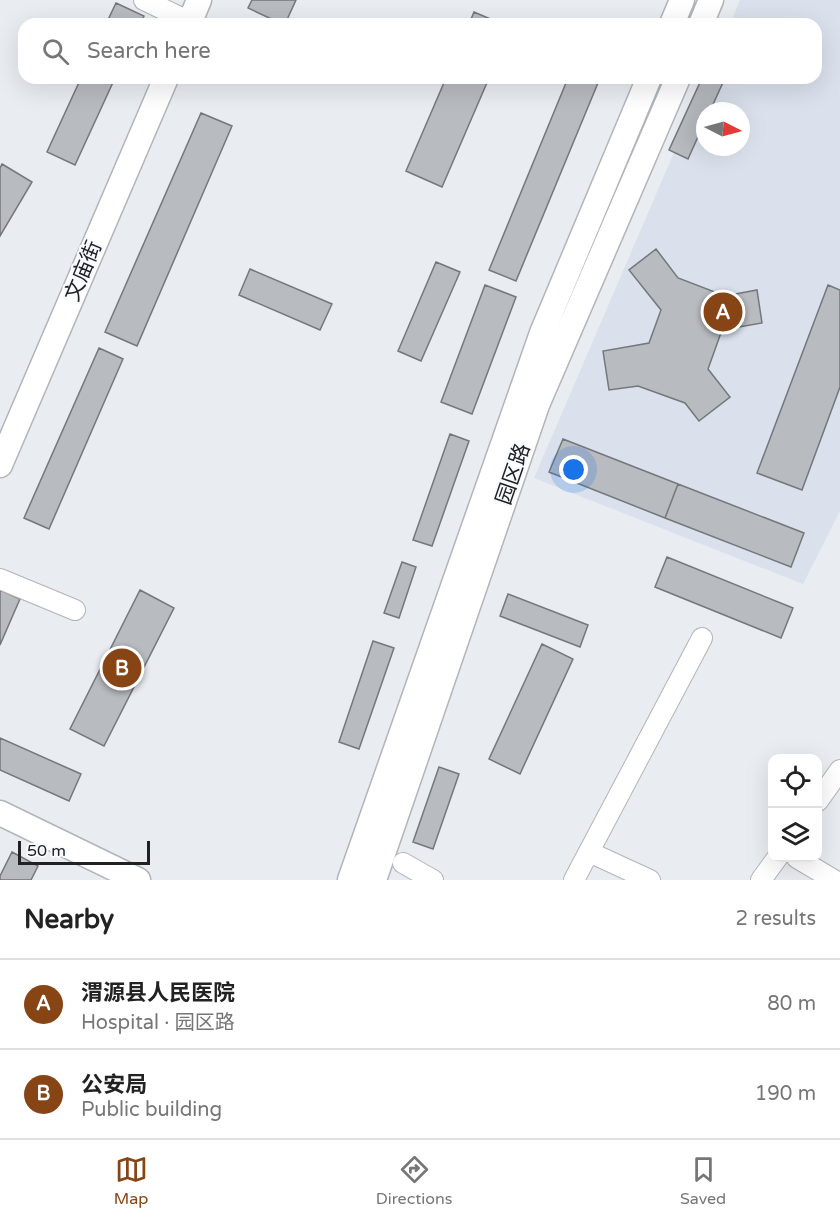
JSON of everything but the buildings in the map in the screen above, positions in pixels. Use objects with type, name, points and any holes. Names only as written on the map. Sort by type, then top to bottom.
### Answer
[{"type":"main road","points":[[191,18],[199,0]]},
{"type":"main road","points":[[674,18],[682,0]]},
{"type":"main road","points":[[704,18],[711,0]]},
{"type":"main road","name":"文庙街","points":[[0,465],[163,84]]},
{"type":"main road","name":"园区路","points":[[350,880],[542,333],[646,84]]},
{"type":"main road","name":"园区路","points":[[374,880],[537,405],[675,84]]},
{"type":"main road","points":[[0,813],[138,880]]},
{"type":"street","points":[[144,0],[179,18]]},
{"type":"street","points":[[0,579],[75,610]]},
{"type":"street","points":[[574,880],[702,639]]},
{"type":"street","points":[[822,795],[840,770]]},
{"type":"street","points":[[589,852],[650,880]]},
{"type":"street","points":[[761,880],[774,862]]},
{"type":"street","points":[[804,862],[834,880]]},
{"type":"street","points":[[403,863],[433,880]]},
{"type":"shaded area","points":[[740,0],[840,0],[840,511],[803,584],[534,478],[703,84],[822,84],[822,18],[732,18]]},
{"type":"place","name":"渭源县人民医院","points":[[723,312]]},
{"type":"place","name":"公安局","points":[[122,668]]}]
